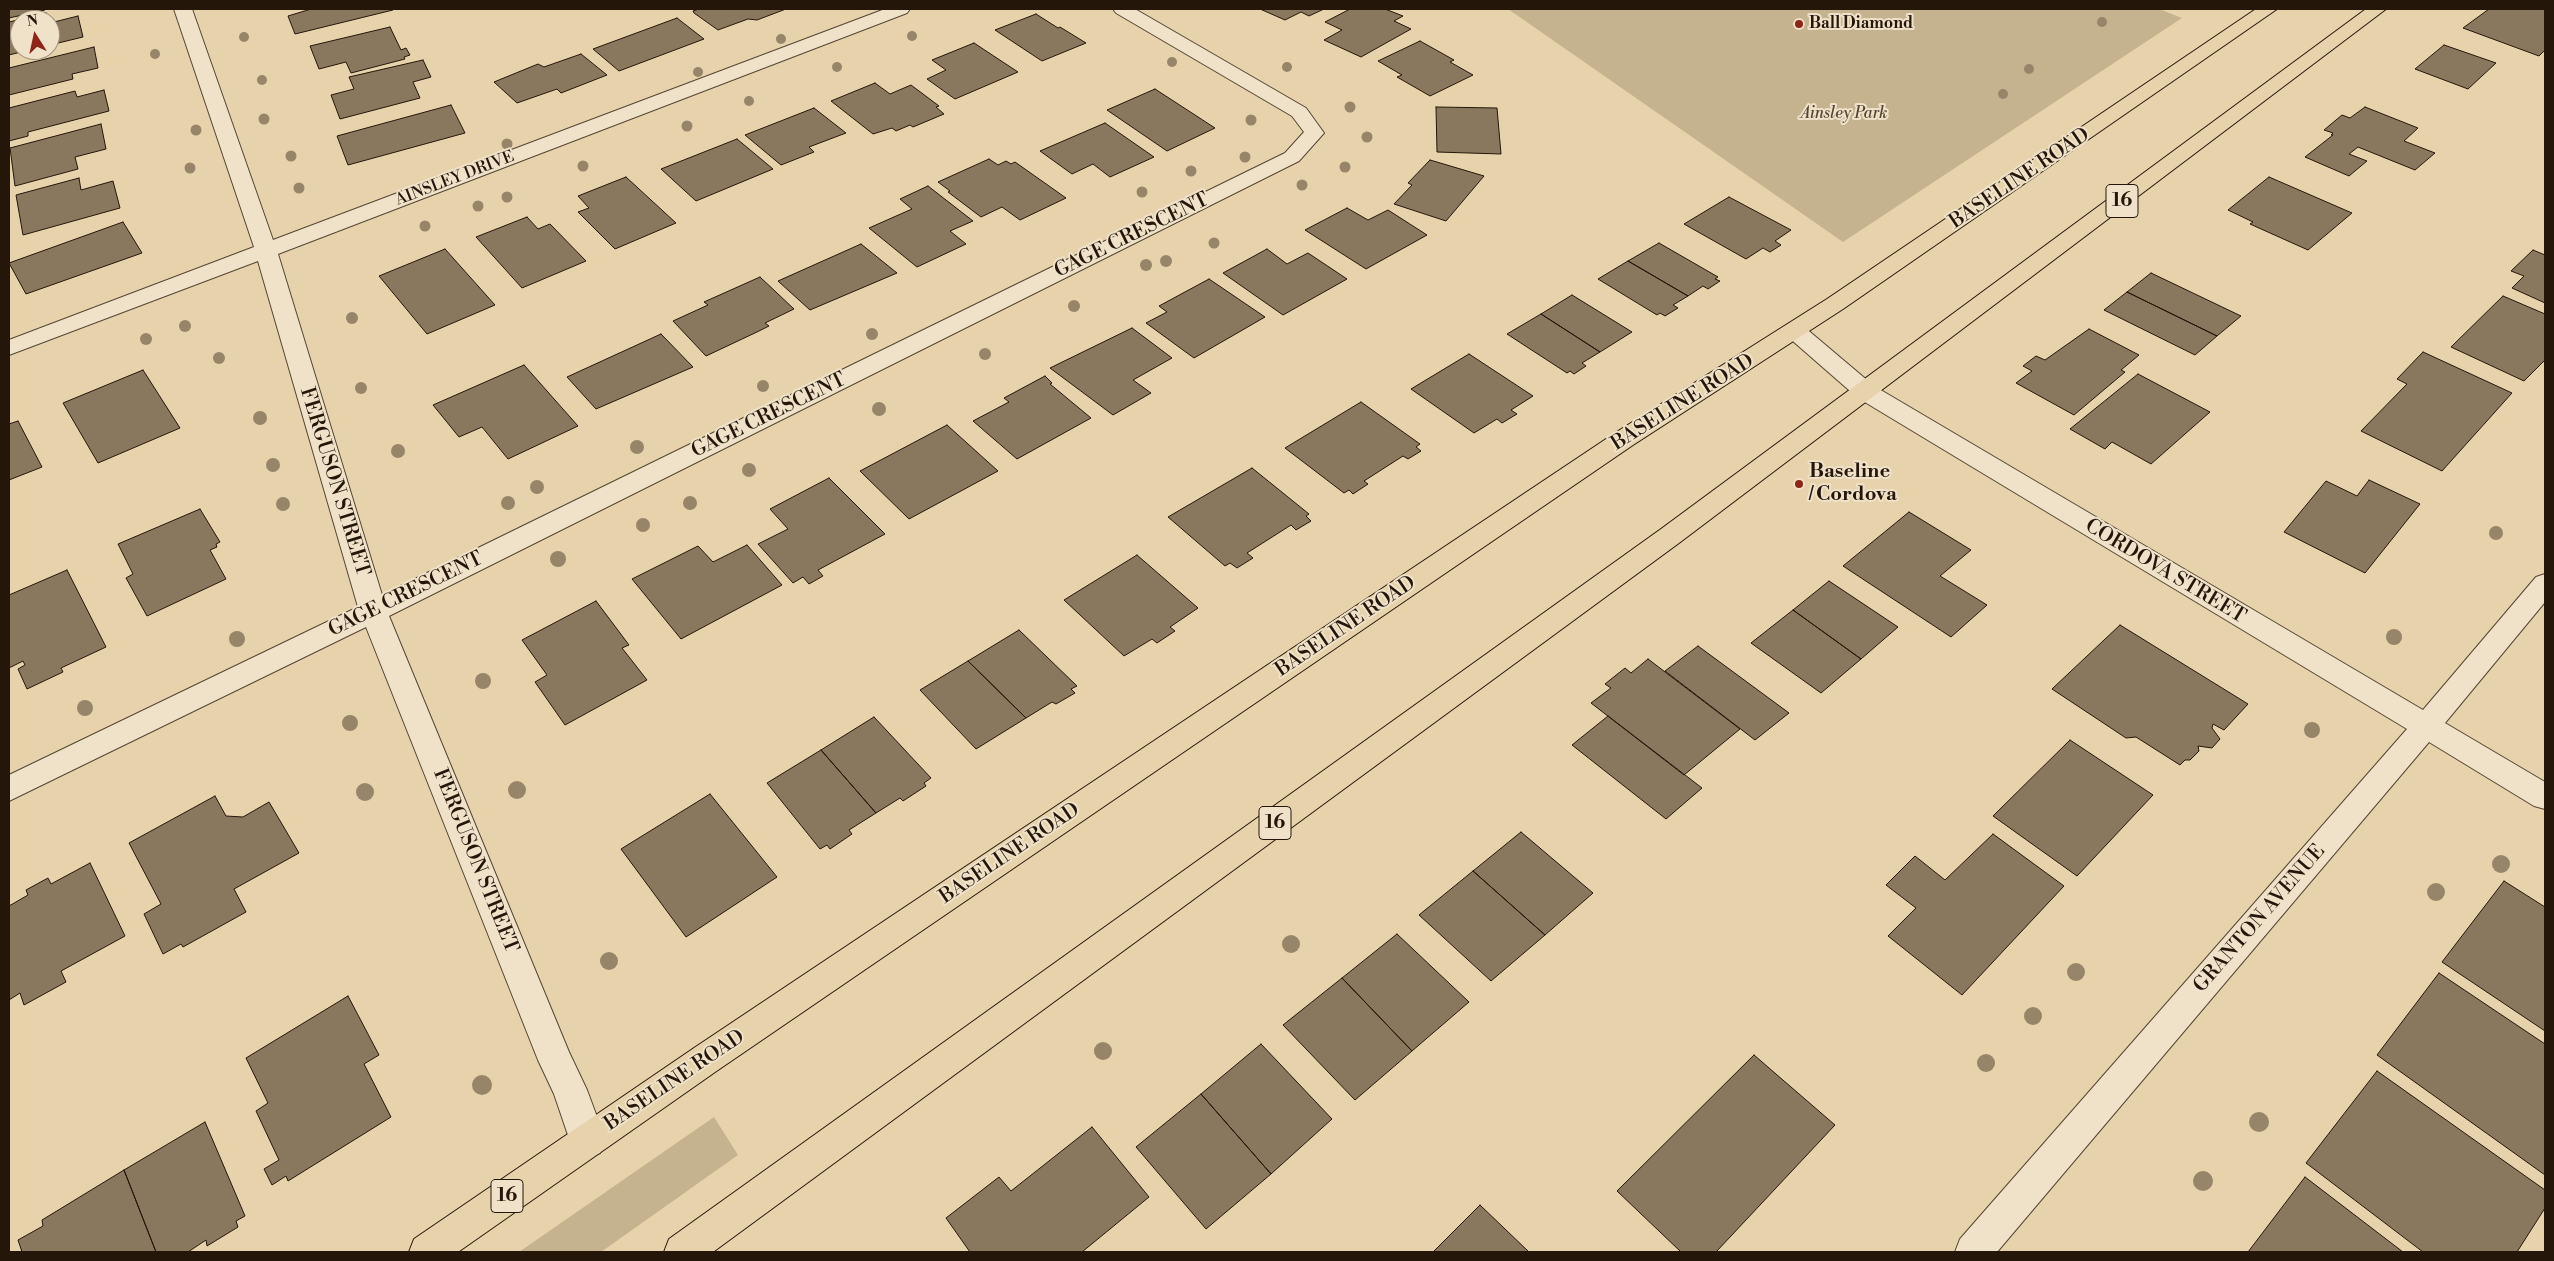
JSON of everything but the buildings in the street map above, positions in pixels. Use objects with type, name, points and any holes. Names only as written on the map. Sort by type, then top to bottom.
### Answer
[{"type":"main road","name":"BASELINE ROAD","points":[[427,1252],[1624,439],[1796,331],[2268,9]]},
{"type":"main road","name":"16","points":[[682,1252],[1866,392],[2377,9]]},
{"type":"street","name":"FERGUSON STREET","points":[[183,9],[266,251],[373,612],[555,1060],[570,1090],[588,1141]]},
{"type":"street","name":"AINSLEY DRIVE","points":[[9,348],[900,9]]},
{"type":"street","name":"GAGE CRESCENT","points":[[9,789],[373,612],[1292,157],[1314,133],[1299,112],[1122,9]]},
{"type":"street","name":"CORDOVA STREET","points":[[1796,331],[1866,392],[2426,728],[2545,797]]},
{"type":"street","name":"GRANTON AVENUE","points":[[1973,1252],[2426,728],[2545,584]]},
{"type":"green space","name":"Ainsley Park","points":[[1508,9],[2159,9],[2182,18],[1843,242]]},
{"type":"green space","points":[[714,1117],[738,1155],[601,1252],[519,1252]]},
{"type":"place","name":"Ball Diamond","points":[[1799,24]]},
{"type":"place","name":"Baseline / Cordova","points":[[1799,484]]}]
